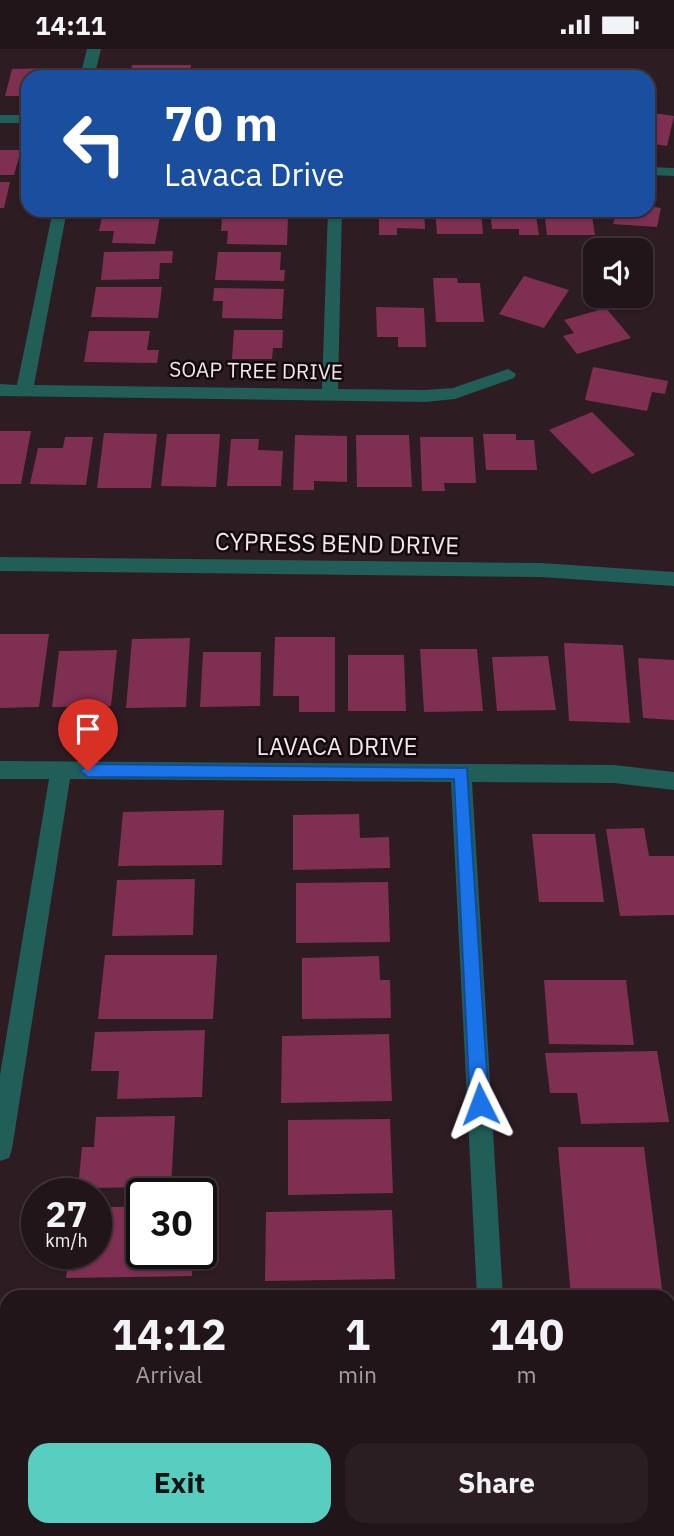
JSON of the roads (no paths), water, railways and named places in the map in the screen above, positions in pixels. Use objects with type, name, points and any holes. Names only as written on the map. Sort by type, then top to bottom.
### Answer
[{"type":"street","points":[[89,70],[94,49]]},
{"type":"street","points":[[0,119],[21,119]]},
{"type":"street","points":[[655,171],[674,172]]},
{"type":"street","points":[[24,391],[59,217]]},
{"type":"street","points":[[330,393],[335,217]]},
{"type":"street","name":"SOAP TREE DRIVE","points":[[0,390],[425,396],[455,393],[508,374]]},
{"type":"street","name":"CYPRESS BEND DRIVE","points":[[0,564],[541,570],[674,579]]},
{"type":"street","name":"LAVACA DRIVE","points":[[0,770],[614,774],[674,781]]},
{"type":"street","points":[[0,1149],[61,771]]},
{"type":"street","points":[[461,773],[490,1290]]}]
